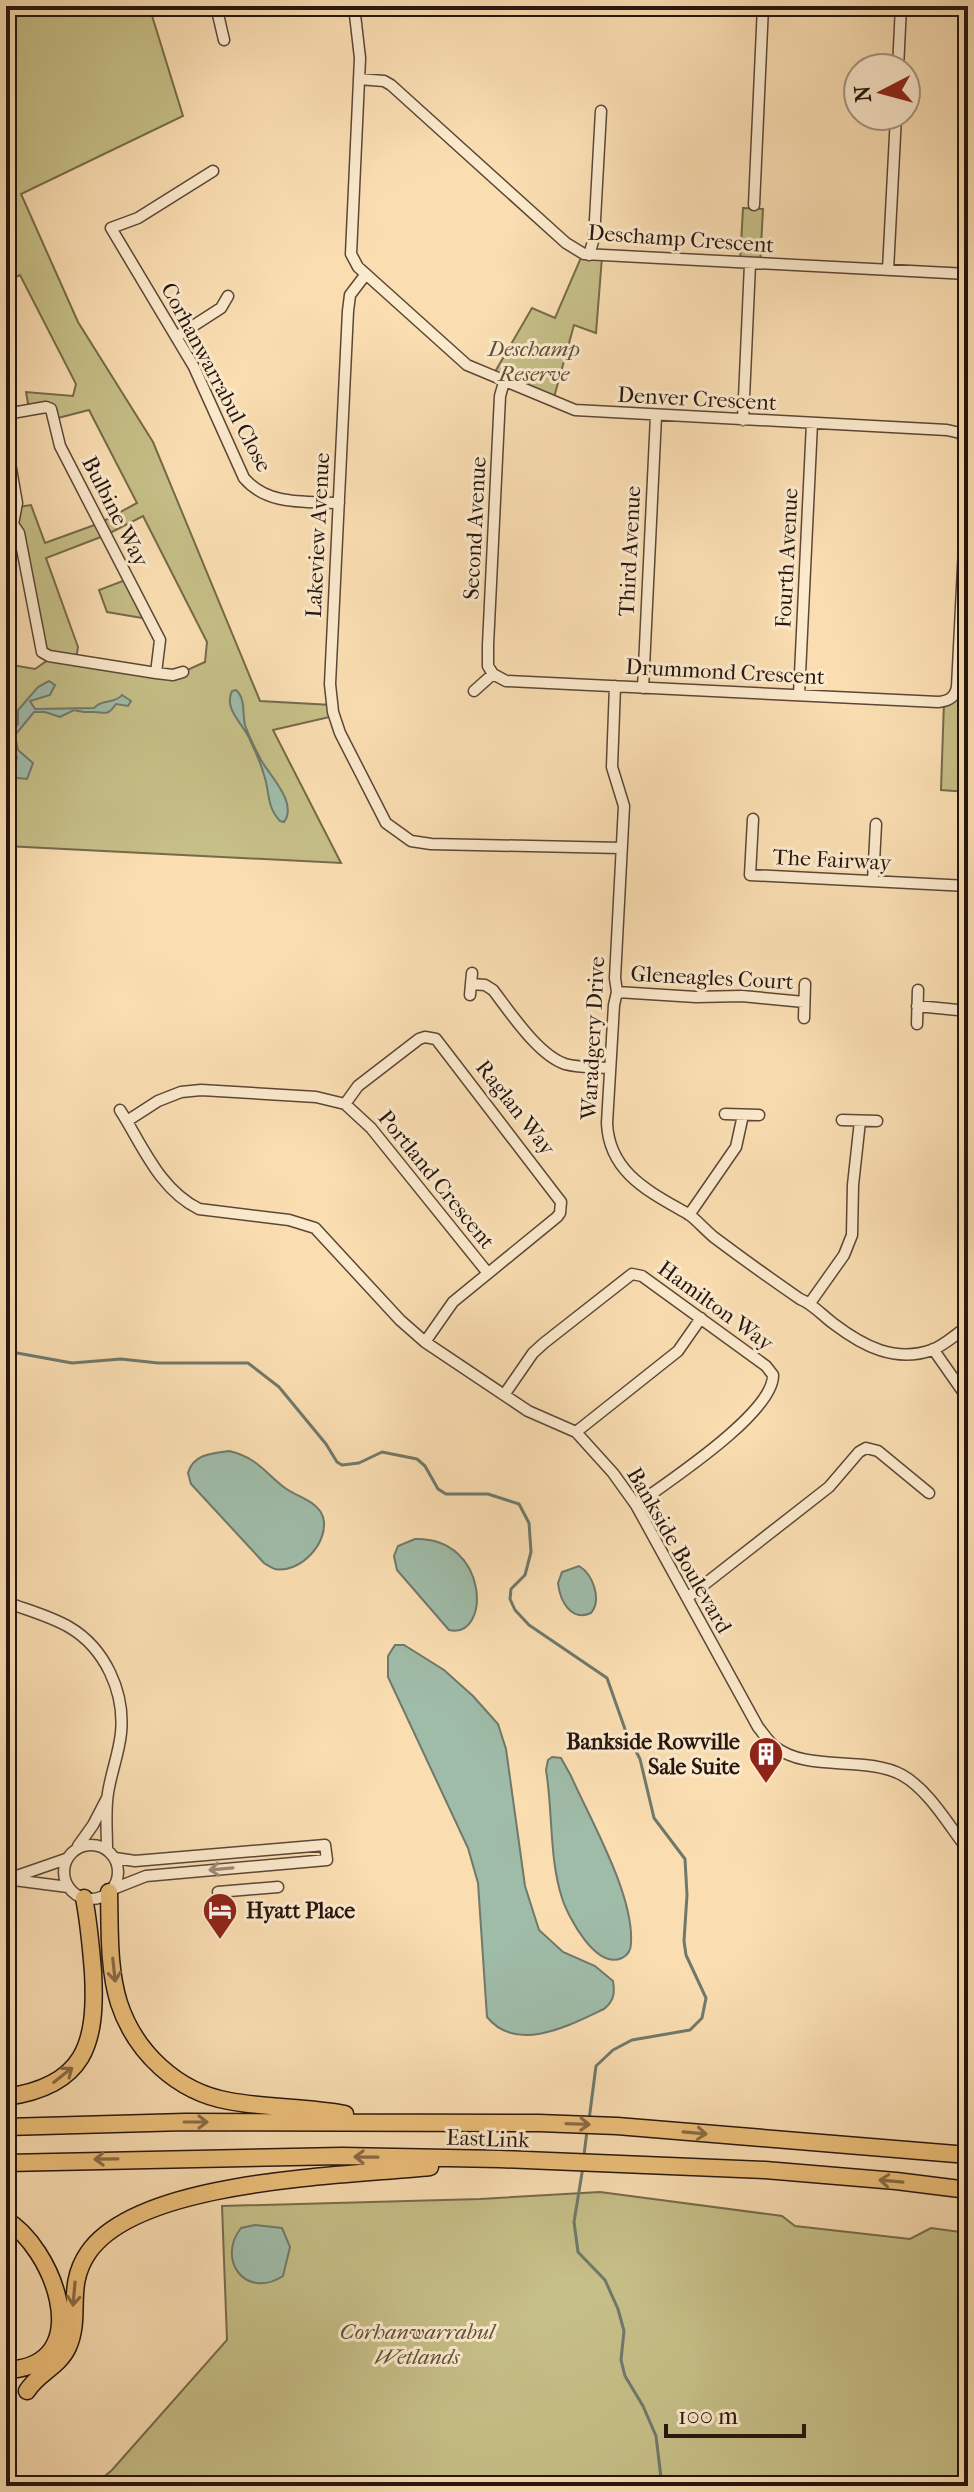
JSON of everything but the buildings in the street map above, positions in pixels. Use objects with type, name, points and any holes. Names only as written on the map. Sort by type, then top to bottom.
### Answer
[{"type":"highway","points":[[111,1890],[113,1969],[119,2001],[137,2041],[161,2068],[186,2085],[221,2099],[309,2107],[390,2122]]},
{"type":"highway","points":[[6,2097],[38,2090],[55,2082],[72,2069],[88,2042],[94,2022],[94,1996],[91,1939],[84,1898]]},
{"type":"highway","name":"EastLink","points":[[6,2127],[185,2122],[539,2123],[617,2126],[968,2155]]},
{"type":"highway","name":"EastLink","points":[[6,2163],[342,2156],[500,2159],[765,2170],[968,2190]]},
{"type":"highway","points":[[27,2391],[37,2378],[60,2360],[67,2349],[73,2326],[74,2284],[82,2263],[102,2238],[133,2218],[182,2198],[219,2190],[500,2159]]},
{"type":"highway","points":[[6,2220],[21,2230],[40,2253],[55,2285],[60,2324],[57,2340],[41,2361],[17,2369]]},
{"type":"street","points":[[216,6],[224,40]]},
{"type":"street","points":[[354,6],[360,50],[351,246],[354,262],[366,274]]},
{"type":"street","points":[[754,205],[763,6]]},
{"type":"street","points":[[899,52],[901,6]]},
{"type":"street","name":"Deschamp Crescent","points":[[359,79],[380,80],[391,85],[566,243],[589,255],[968,274]]},
{"type":"street","points":[[589,255],[594,238],[601,111]]},
{"type":"street","points":[[888,270],[895,132]]},
{"type":"street","name":"Corhanwarrabul Close","points":[[213,171],[138,218],[111,228],[194,367],[241,472],[252,487],[276,499],[339,503]]},
{"type":"street","points":[[743,420],[750,264]]},
{"type":"street","name":"Denver Crescent","points":[[366,274],[461,360],[504,382],[575,410],[947,430],[960,433],[968,444]]},
{"type":"street","name":"Lakeview Avenue","points":[[366,274],[351,293],[348,304],[331,696],[340,733],[386,823],[405,838],[424,843],[621,848]]},
{"type":"street","points":[[176,337],[221,308],[228,296]]},
{"type":"street","name":"Second Avenue","points":[[493,674],[488,666],[488,645],[500,396],[504,382]]},
{"type":"street","name":"Bulbine Way","points":[[6,414],[46,407],[51,409],[58,442],[160,640],[156,673]]},
{"type":"street","name":"Third Avenue","points":[[643,688],[656,416]]},
{"type":"street","name":"Fourth Avenue","points":[[799,695],[812,423]]},
{"type":"street","points":[[6,440],[17,503],[9,523],[19,533],[42,652],[49,656],[156,673],[173,675],[183,672]]},
{"type":"street","name":"Drummond Crescent","points":[[493,674],[506,681],[938,702],[948,700],[955,694],[968,468]]},
{"type":"street","points":[[474,691],[493,674]]},
{"type":"street","name":"Waradgery Drive","points":[[615,686],[611,755],[623,800],[615,978],[617,992],[608,1132],[616,1157],[637,1181],[689,1215],[717,1240],[870,1348],[904,1354],[933,1349],[968,1326]]},
{"type":"street","name":"The Fairway","points":[[753,819],[750,875],[968,886]]},
{"type":"street","points":[[873,881],[876,824]]},
{"type":"street","points":[[471,984],[485,985],[493,990],[554,1059],[571,1065],[610,1068]]},
{"type":"street","name":"Gleneagles Court","points":[[804,1018],[805,984]]},
{"type":"street","points":[[917,1024],[918,990]]},
{"type":"street","name":"Gleneagles Court","points":[[617,992],[742,996],[804,1002]]},
{"type":"street","points":[[917,1006],[968,1011]]},
{"type":"street","name":"Raglan Way","points":[[345,1104],[358,1086],[419,1039],[431,1037],[441,1043],[559,1196],[562,1207],[557,1217],[487,1272]]},
{"type":"street","name":"Portland Crescent","points":[[127,1121],[158,1101],[191,1091],[316,1097],[345,1104],[371,1128],[487,1272]]},
{"type":"street","name":"Bankside Boulevard","points":[[120,1110],[163,1181],[186,1202],[199,1209],[289,1220],[315,1228],[400,1320],[425,1342],[528,1411],[576,1432],[613,1473],[636,1505],[758,1727],[775,1746],[793,1756],[888,1769],[904,1776],[923,1793],[968,1850]]},
{"type":"street","points":[[725,1114],[759,1115]]},
{"type":"street","points":[[689,1215],[736,1147],[743,1115]]},
{"type":"street","points":[[842,1120],[877,1121]]},
{"type":"street","points":[[810,1303],[844,1255],[852,1235],[853,1185],[860,1121]]},
{"type":"street","points":[[425,1342],[453,1302],[487,1272]]},
{"type":"street","name":"Hamilton Way","points":[[504,1395],[533,1353],[632,1274],[642,1276],[766,1366],[773,1375],[771,1388],[742,1424],[636,1505]]},
{"type":"street","points":[[576,1432],[678,1351],[701,1318]]},
{"type":"street","points":[[933,1349],[968,1399]]},
{"type":"street","points":[[687,1598],[829,1487],[866,1448],[878,1451],[929,1493]]},
{"type":"street","points":[[6,1602],[67,1625],[84,1637],[106,1665],[118,1691],[122,1723],[107,1796],[107,1849]]},
{"type":"street","points":[[68,1887],[63,1873],[70,1855],[93,1825],[107,1796]]},
{"type":"street","points":[[7,1879],[94,1844],[107,1849],[115,1858],[118,1874],[111,1890]]},
{"type":"street","points":[[7,1879],[68,1887],[84,1898],[97,1899],[146,1876],[327,1860],[325,1845],[135,1861],[115,1858]]},
{"type":"street","points":[[253,1851],[254,1867]]},
{"type":"street","points":[[218,1892],[278,1887]]},
{"type":"green space","points":[[6,6],[149,6],[183,116],[21,194],[78,322],[153,442],[260,701],[332,705],[334,716],[273,730],[341,863],[6,846],[6,664],[35,669],[52,657],[46,655],[19,533],[17,507],[31,505],[45,543],[100,523],[137,503],[89,410],[54,419],[51,409],[29,409],[26,392],[73,396],[76,384],[20,275],[6,282],[6,268],[14,263],[6,248]],"holes":[[[143,516],[207,642],[205,662],[183,672],[76,659],[78,647],[46,558],[106,535]]]},
{"type":"green space","points":[[743,208],[763,209],[760,264],[740,263]]},
{"type":"green space","name":"Deschamp Reserve","points":[[583,253],[602,257],[596,333],[574,325],[553,401],[492,377],[532,308],[555,318]]},
{"type":"green space","points":[[128,579],[148,619],[107,612],[99,590]]},
{"type":"green space","points":[[957,687],[968,687],[968,792],[941,790],[944,701]]},
{"type":"green space","name":"Corhanwarrabul Wetlands","points":[[600,2192],[782,2216],[795,2226],[910,2239],[931,2228],[968,2233],[968,2486],[93,2486],[112,2470],[227,2340],[222,2206],[480,2199]]},
{"type":"shaded area","points":[[49,681],[55,685],[50,695],[30,701],[35,709],[94,708],[122,695],[131,701],[128,706],[116,704],[106,713],[74,710],[60,717],[34,712],[15,735],[18,750],[33,763],[27,779],[8,777],[6,767],[15,765],[17,757],[6,747],[6,730],[18,724],[18,710],[38,687]]},
{"type":"shaded area","points":[[236,690],[241,698],[250,738],[285,798],[288,807],[284,822],[272,810],[260,762],[232,711],[230,698],[232,691]]},
{"type":"shaded area","points":[[229,1451],[254,1462],[320,1512],[324,1527],[322,1536],[303,1561],[285,1569],[275,1569],[265,1564],[191,1484],[188,1473],[194,1462],[204,1456]]},
{"type":"shaded area","points":[[415,1539],[440,1543],[458,1554],[470,1570],[476,1588],[476,1605],[472,1620],[463,1629],[449,1630],[397,1570],[394,1556],[398,1546]]},
{"type":"shaded area","points":[[579,1566],[588,1575],[596,1595],[591,1613],[584,1615],[578,1615],[568,1608],[561,1597],[558,1583],[562,1572]]},
{"type":"shaded area","points":[[395,1645],[404,1645],[444,1670],[498,1724],[506,1749],[525,1886],[539,1930],[563,1952],[595,1966],[613,1981],[613,1996],[604,2009],[560,2028],[528,2035],[513,2034],[499,2028],[487,2017],[478,1883],[468,1848],[388,1677],[388,1656]]},
{"type":"shaded area","points":[[552,1757],[561,1758],[571,1776],[619,1881],[626,1903],[631,1943],[629,1952],[622,1958],[612,1960],[602,1956],[584,1940],[562,1898],[555,1867],[546,1770]]},
{"type":"shaded area","points":[[255,2225],[282,2228],[290,2247],[283,2276],[270,2282],[247,2280],[234,2264],[234,2240],[241,2228]]},
{"type":"waterway","points":[[6,1351],[72,1363],[121,1359],[158,1363],[248,1363],[279,1387],[342,1465],[359,1463],[382,1452],[417,1459],[425,1466],[438,1489],[446,1494],[488,1494],[519,1504],[529,1523],[531,1552],[525,1575],[511,1589],[510,1599],[515,1610],[529,1625],[607,1678],[626,1732],[640,1759],[654,1818],[685,1859],[686,1955],[706,1998],[702,2018],[690,2030],[632,2040],[613,2050],[596,2066],[589,2120]]},
{"type":"waterway","points":[[584,2155],[587,2131]]},
{"type":"waterway","points":[[583,2167],[574,2222],[578,2252],[605,2280],[618,2309],[624,2331],[621,2360],[625,2376],[656,2436],[662,2486]]},
{"type":"place","name":"Bankside Rowville Sale Suite","points":[[766,1785]]},
{"type":"place","name":"Hyatt Place","points":[[220,1941]]}]
